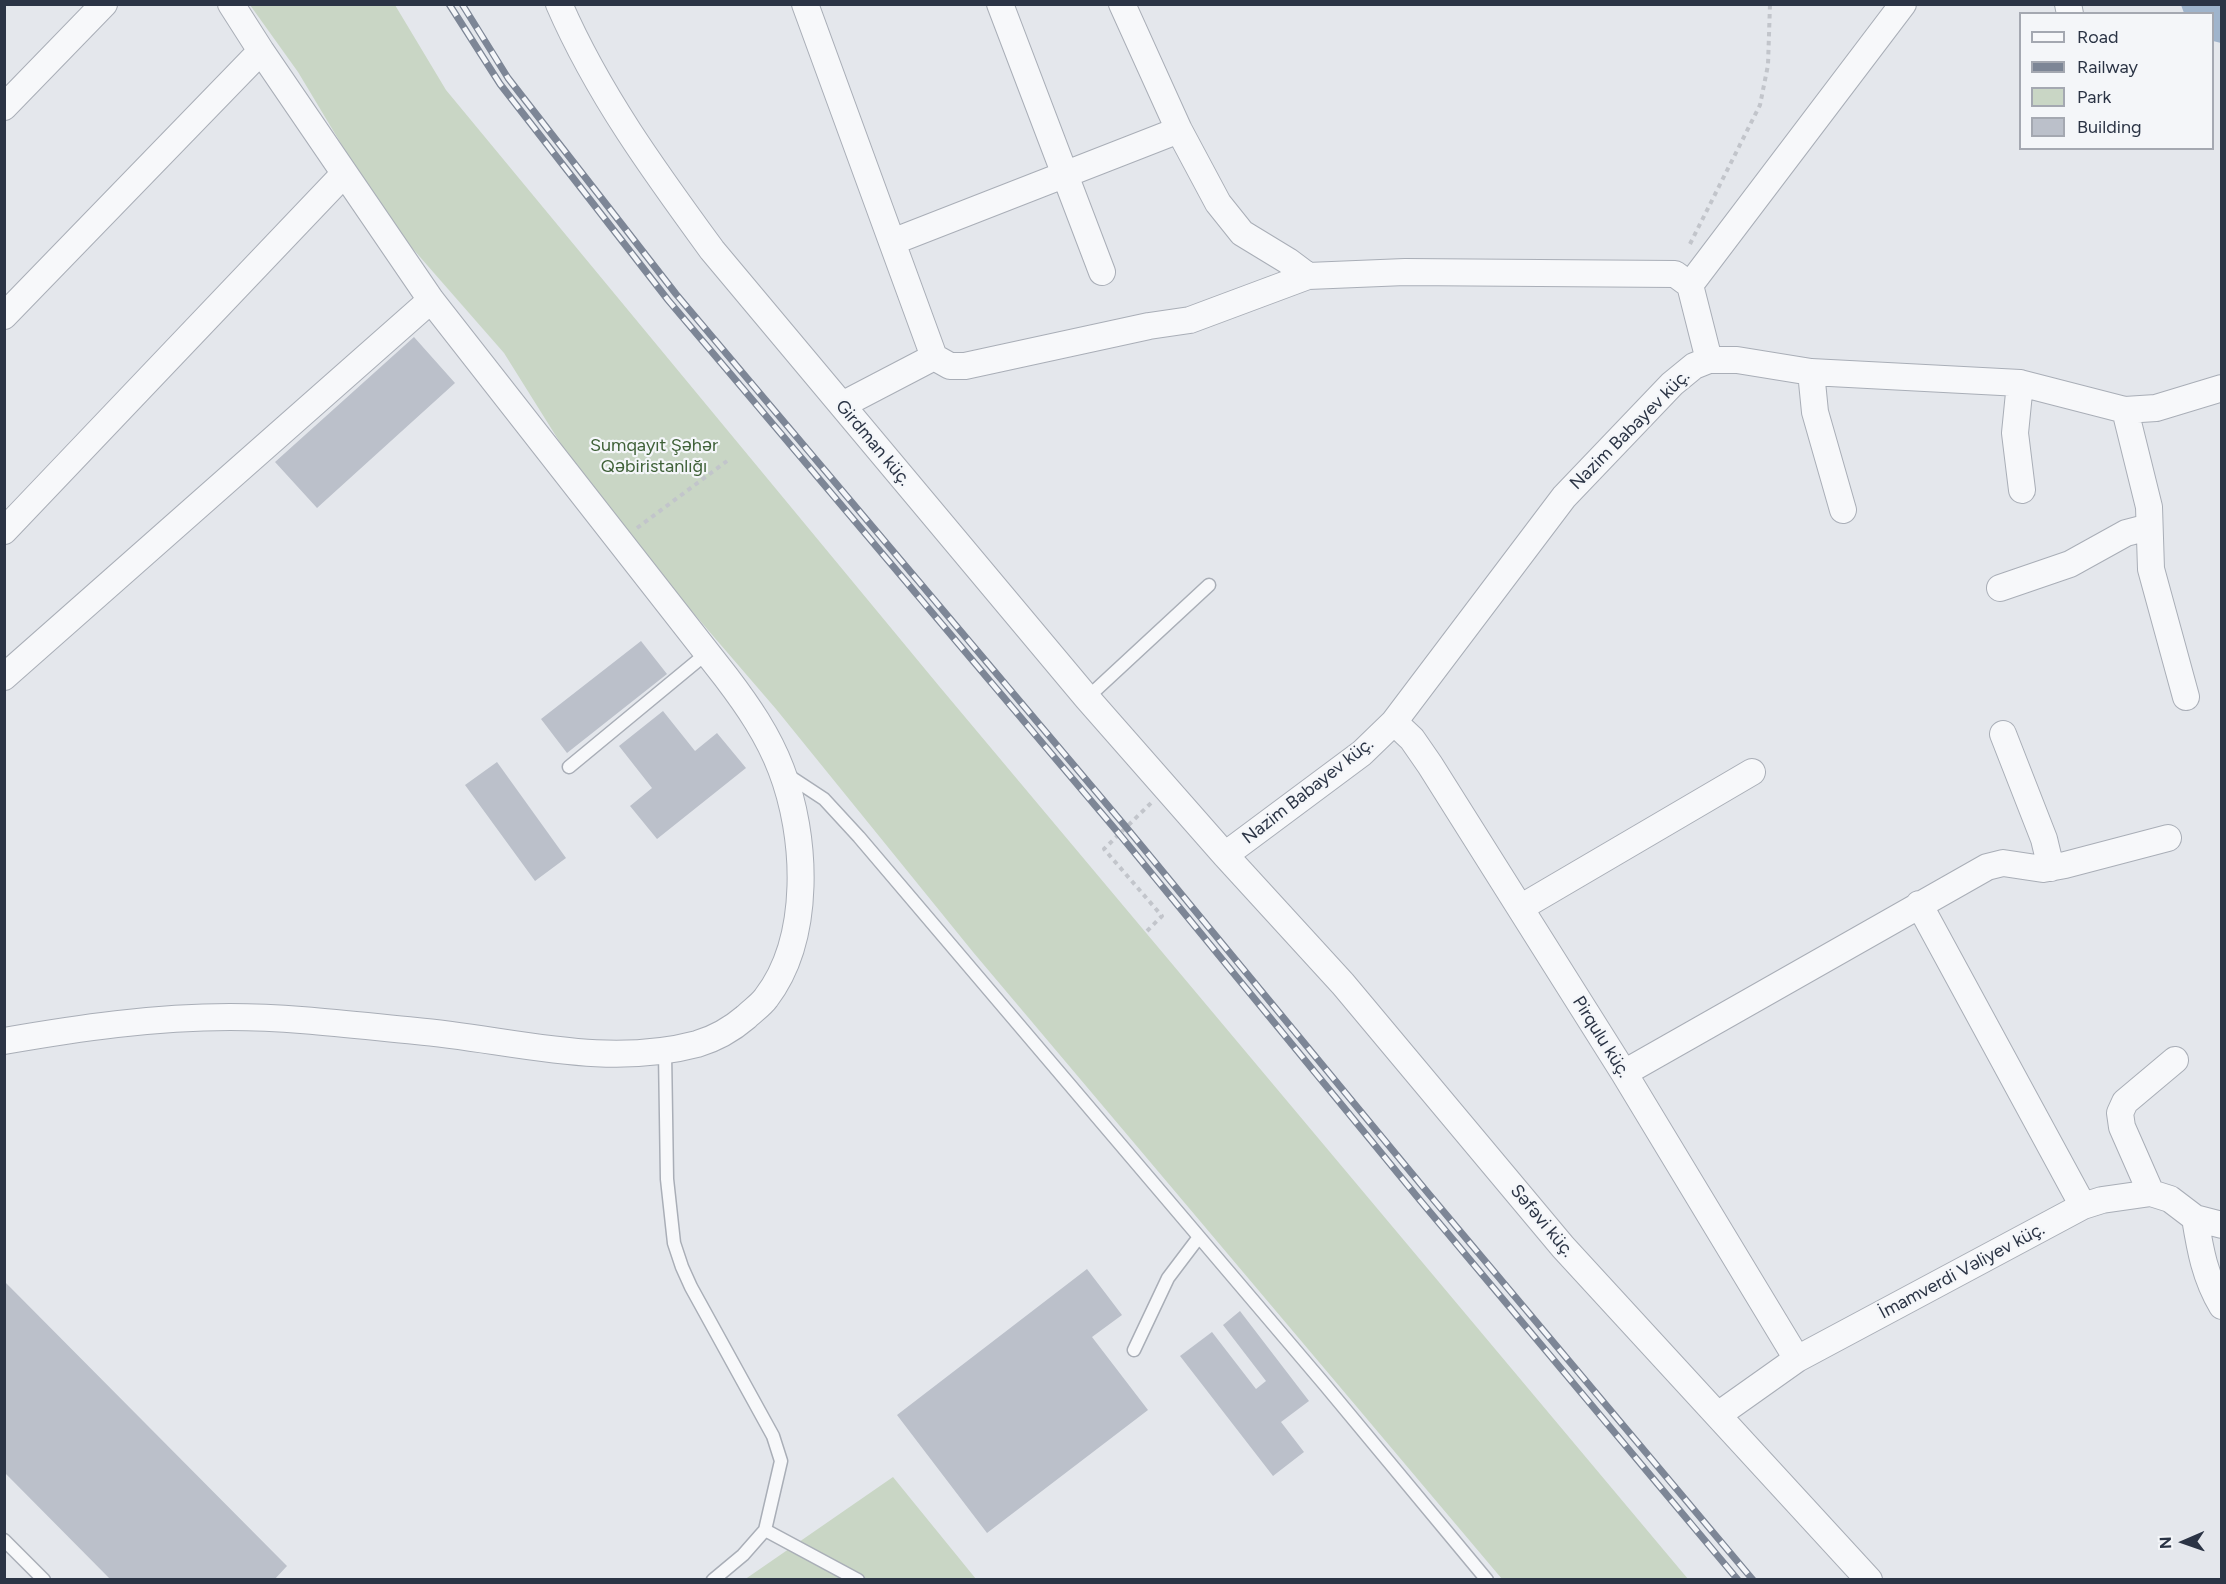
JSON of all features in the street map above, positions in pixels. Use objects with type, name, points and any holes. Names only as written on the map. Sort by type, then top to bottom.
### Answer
[{"type":"street","points":[[4,107],[104,4]]},
{"type":"street","points":[[4,1041],[84,1027],[170,1019],[248,1017],[432,1032],[577,1053],[622,1055],[665,1052],[701,1043],[734,1027],[766,998],[784,965],[796,931],[801,889],[799,842],[793,809],[782,771],[769,740],[751,710],[431,300],[231,4]]},
{"type":"street","name":"Girdman küç.","points":[[559,4],[575,42],[609,102],[661,180],[712,250],[1087,698],[1225,855]]},
{"type":"street","points":[[805,4],[934,357],[950,366],[965,366],[1149,326],[1190,320],[1308,276],[1406,272],[1682,280]]},
{"type":"street","points":[[1000,4],[1102,272]]},
{"type":"street","points":[[1122,4],[1179,130],[1218,203],[1242,233],[1308,276]]},
{"type":"street","points":[[1682,280],[1903,4]]},
{"type":"street","points":[[4,316],[261,51]]},
{"type":"street","points":[[892,242],[1179,130]]},
{"type":"street","points":[[4,531],[344,174]]},
{"type":"street","points":[[1682,280],[1709,360]]},
{"type":"street","points":[[4,677],[431,300]]},
{"type":"street","points":[[842,405],[934,357]]},
{"type":"street","name":"Nazim Babayev küç.","points":[[1225,855],[1362,753],[1394,722],[1564,496],[1672,384],[1694,366],[1709,360],[1737,360],[1811,372],[2020,383],[2125,410],[2156,408],[2222,388]]},
{"type":"street","points":[[1811,372],[1815,412],[1843,510]]},
{"type":"street","points":[[2020,383],[2015,433],[2022,490]]},
{"type":"street","points":[[2125,410],[2147,493],[2151,569],[2186,697]]},
{"type":"street","points":[[2000,588],[2070,564],[2126,533],[2149,527]]},
{"type":"street","name":"Pirqulu küç.","points":[[1394,722],[1412,739],[1430,765],[1624,1073],[1797,1359]]},
{"type":"street","points":[[2002,734],[2044,839],[2051,868]]},
{"type":"street","points":[[1520,908],[1752,772]]},
{"type":"street","points":[[1624,1073],[1987,867],[2003,863],[2043,869],[2051,868],[2168,838]]},
{"type":"street","name":"Səfəvi küç.","points":[[1225,855],[1343,984],[1563,1247],[1869,1580]]},
{"type":"street","points":[[1919,904],[2084,1206]]},
{"type":"street","points":[[2175,1060],[2126,1102],[2120,1113],[2122,1126],[2151,1193],[2170,1199],[2195,1218],[2222,1225]]},
{"type":"street","name":"İmamverdi Vəliyev küç.","points":[[1718,1415],[1797,1359],[2084,1206],[2102,1200],[2151,1193]]},
{"type":"street","points":[[2195,1218],[2203,1266],[2222,1306]]},
{"type":"lane","points":[[1087,698],[1209,585]]},
{"type":"lane","points":[[569,766],[707,653]]},
{"type":"lane","points":[[782,771],[824,799],[859,837],[1487,1580]]},
{"type":"lane","points":[[665,1052],[667,1179],[674,1243],[691,1287],[773,1436],[781,1461],[765,1530],[743,1555],[713,1580]]},
{"type":"lane","points":[[1134,1350],[1168,1278],[1199,1237]]},
{"type":"lane","points":[[765,1530],[858,1580]]},
{"type":"lane","points":[[4,1540],[44,1580]]},
{"type":"path","points":[[1682,280],[1760,105],[1768,65],[1770,4]]},
{"type":"path","points":[[619,541],[727,461]]},
{"type":"path","points":[[1148,931],[1162,915],[1104,849],[1166,788]]},
{"type":"green space","name":"Sumqayıt Şəhər Qəbiristanlığı","points":[[250,5],[395,5],[446,90],[939,686],[1688,1579],[1502,1579],[973,952],[776,709],[596,500],[504,353],[385,217],[298,72]]},
{"type":"green space","points":[[893,1477],[976,1579],[744,1580]]},
{"type":"water","points":[[2181,5],[2221,5],[2221,43],[2214,41],[2214,12],[2184,12]]},
{"type":"building","points":[[414,337],[455,383],[317,508],[275,462]]},
{"type":"building","points":[[641,641],[667,674],[567,753],[541,719]]},
{"type":"building","points":[[663,711],[695,751],[717,733],[746,768],[657,839],[630,806],[652,788],[619,746]]},
{"type":"building","points":[[497,762],[566,858],[535,881],[465,785]]},
{"type":"building","points":[[1087,1269],[1122,1315],[1092,1337],[1148,1410],[987,1533],[897,1415]]},
{"type":"building","points":[[4,1281],[287,1566],[274,1580],[111,1580],[4,1472]]},
{"type":"building","points":[[1240,1311],[1309,1401],[1281,1422],[1304,1452],[1273,1476],[1180,1356],[1212,1332],[1256,1389],[1266,1381],[1223,1325]]},
{"type":"railway","points":[[449,4],[500,84],[668,300],[1120,835],[1419,1199],[1738,1580]]},
{"type":"railway","points":[[462,4],[508,78],[676,294],[1126,827],[1428,1193],[1753,1580]]}]
